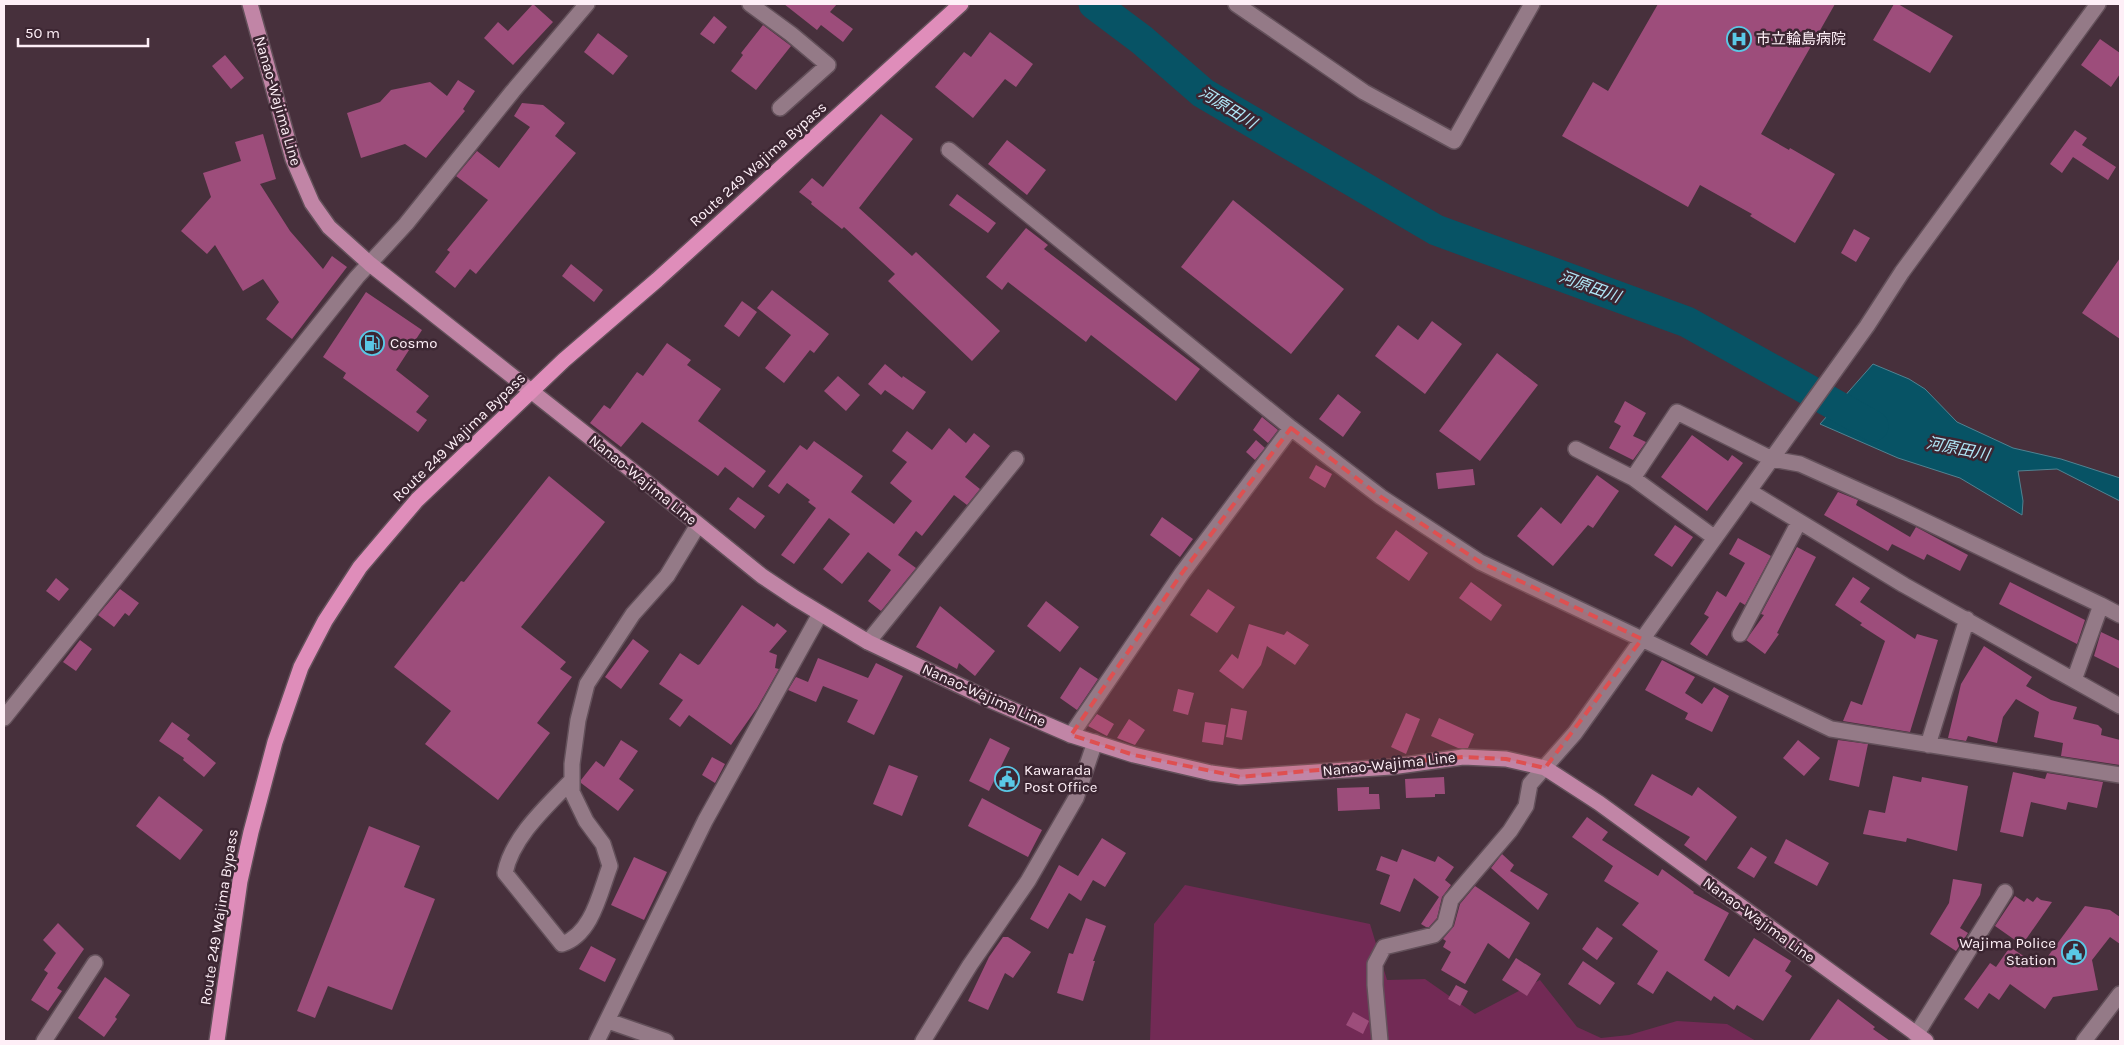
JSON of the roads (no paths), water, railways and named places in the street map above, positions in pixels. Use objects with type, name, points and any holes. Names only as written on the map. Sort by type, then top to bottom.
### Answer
[{"type":"highway","name":"Route 249 Wajima Bypass","points":[[217,1041],[234,922],[251,832],[275,742],[302,667],[325,621],[360,566],[390,530],[436,481],[961,4]]},
{"type":"main road","name":"Nanao-Wajima Line","points":[[250,4],[293,159],[312,203],[329,227],[370,264],[630,469],[762,576],[820,614],[868,642],[990,700],[1071,735],[1150,759],[1240,777],[1391,767],[1463,757],[1506,759],[1545,768],[1600,803],[1921,1038]]},
{"type":"street","points":[[4,718],[357,277],[406,224],[513,91],[587,4]]},
{"type":"street","points":[[750,4],[791,34],[828,65],[780,108]]},
{"type":"street","points":[[1236,4],[1364,92],[1454,141],[1532,4]]},
{"type":"street","points":[[1380,1041],[1375,985],[1376,964],[1384,947],[1434,935],[1445,924],[1451,900],[1510,830],[1526,806],[1530,784],[1576,733],[1864,329],[1902,272],[2098,4]]},
{"type":"street","points":[[949,150],[1291,428],[1381,497],[1480,562],[1831,729],[2120,775]]},
{"type":"street","points":[[1633,478],[1677,412],[1772,459],[1800,464],[1889,504],[2120,615]]},
{"type":"street","points":[[1071,735],[1182,573],[1291,428]]},
{"type":"street","points":[[1576,449],[1633,478],[1715,538]]},
{"type":"street","points":[[868,642],[1016,458]]},
{"type":"street","points":[[1749,491],[1904,586],[1967,619],[2120,706]]},
{"type":"street","points":[[1740,634],[1798,522]]},
{"type":"street","points":[[572,780],[524,834],[508,858],[505,873],[562,944],[572,941],[590,920],[610,866],[603,844],[586,821],[572,792],[572,780],[572,764],[578,720],[587,684],[633,614],[667,576],[698,525]]},
{"type":"street","points":[[2074,680],[2101,605]]},
{"type":"street","points":[[597,1041],[704,821],[820,614]]},
{"type":"street","points":[[1928,745],[1967,619]]},
{"type":"street","points":[[923,1041],[970,965],[1043,856],[1076,798],[1095,742]]},
{"type":"street","points":[[1921,1038],[2005,892]]},
{"type":"street","points":[[44,1041],[95,963]]},
{"type":"street","points":[[2084,1041],[2120,994]]},
{"type":"street","points":[[608,1021],[666,1041]]},
{"type":"water","points":[[1873,364],[1909,379],[1925,389],[1957,422],[2013,448],[2061,459],[2120,478],[2120,501],[2057,469],[2018,471],[2023,501],[2022,515],[1960,478],[1898,458],[1820,424]]},
{"type":"waterway","name":"河原田川","points":[[1094,4],[1142,40],[1203,93],[1436,230],[1687,322],[1873,426]]},
{"type":"place","name":"市立輪島病院","points":[[1739,39]]},
{"type":"place","name":"Cosmo","points":[[372,343]]},
{"type":"place","name":"Kawarada Post Office","points":[[1007,779]]},
{"type":"place","name":"Wajima Police Station","points":[[2074,952]]}]
